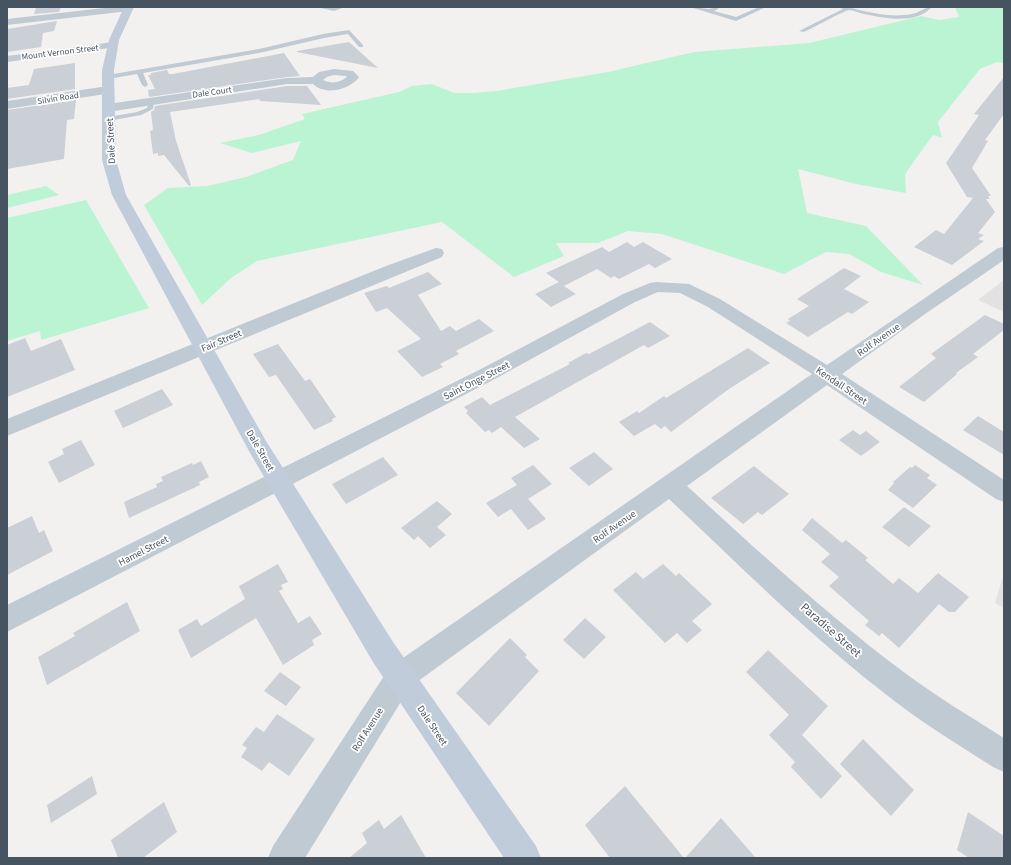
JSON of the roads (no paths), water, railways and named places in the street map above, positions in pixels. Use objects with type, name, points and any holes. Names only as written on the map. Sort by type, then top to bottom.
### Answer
[{"type":"street","points":[[11,22],[103,9],[129,8]]},
{"type":"street","name":"Dale Street","points":[[129,8],[113,45],[108,98],[109,160],[119,195],[278,480],[383,652],[524,858]]},
{"type":"street","points":[[11,22],[17,10]]},
{"type":"street","name":"Mount Vernon Street","points":[[7,59],[113,45]]},
{"type":"street","name":"Dale Court","points":[[108,98],[151,102],[287,81],[316,80]]},
{"type":"street","name":"Silvin Road","points":[[7,105],[108,98]]},
{"type":"street","name":"Rolf Avenue","points":[[285,858],[400,677],[828,374],[1004,252]]},
{"type":"street","name":"Fair Street","points":[[7,428],[436,253]]},
{"type":"street","name":"Kendall Street","points":[[675,287],[689,290],[714,303],[828,374],[1004,492]]},
{"type":"street","name":"Saint Onge Street","points":[[278,480],[486,375],[629,298],[656,288],[675,287]]},
{"type":"street","name":"Hamel Street","points":[[7,619],[278,480]]},
{"type":"street","name":"Paradise Street","points":[[671,486],[797,601],[879,672],[933,711],[1004,756]]},
{"type":"lane","points":[[319,7],[334,9],[342,7]]},
{"type":"lane","points":[[693,7],[736,19],[762,7]]},
{"type":"lane","points":[[709,11],[719,7]]},
{"type":"lane","points":[[841,7],[889,16],[918,14],[929,7]]},
{"type":"lane","points":[[802,31],[849,8]]},
{"type":"lane","points":[[108,98],[139,72],[259,51],[323,36],[349,32],[361,46]]},
{"type":"lane","points":[[139,72],[145,85]]}]
